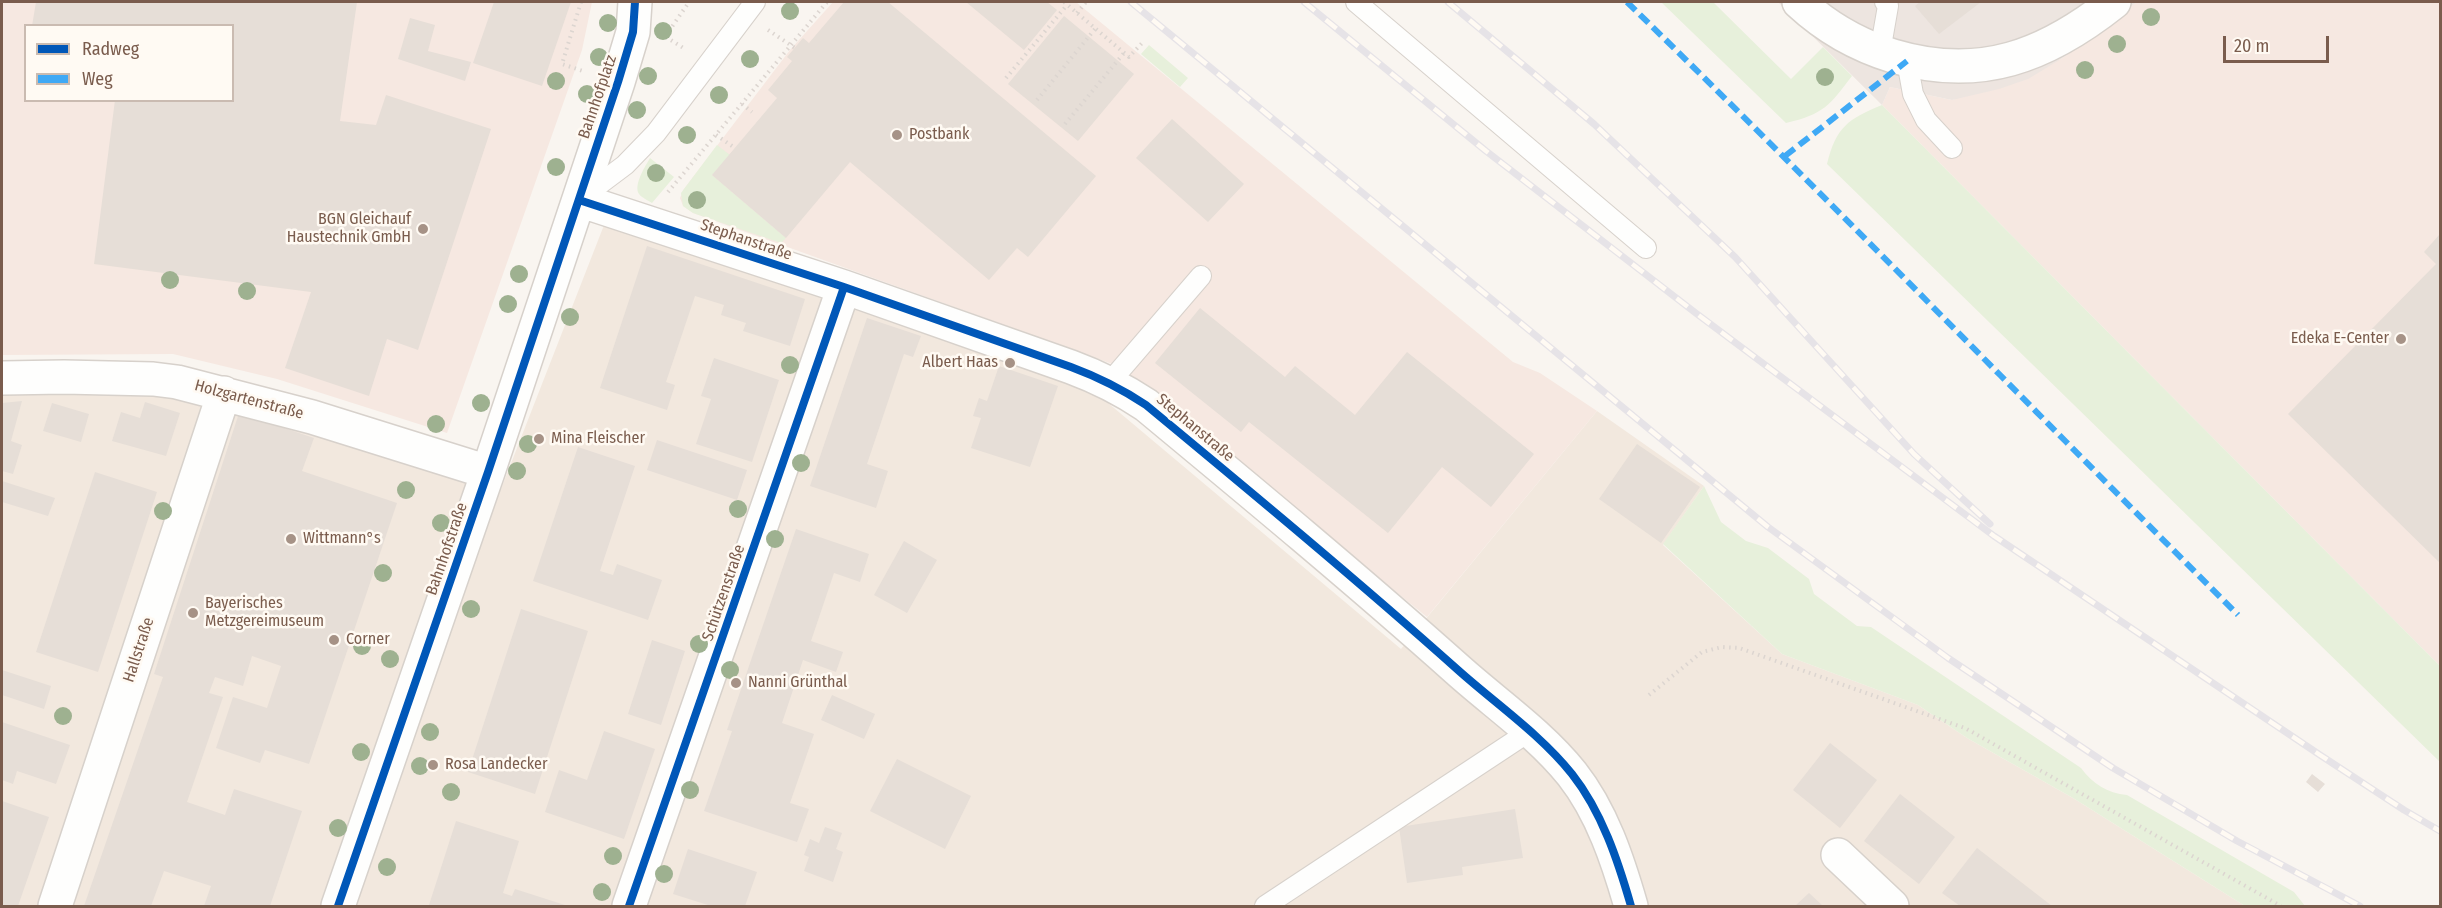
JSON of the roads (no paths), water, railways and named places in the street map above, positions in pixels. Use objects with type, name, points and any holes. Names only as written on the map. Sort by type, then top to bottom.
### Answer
[{"type":"street","name":"Bahnhofplatz","points":[[579,200],[633,32],[635,2]]},
{"type":"street","points":[[1799,2],[1829,27],[1852,42],[1894,56],[1940,67],[1962,68],[1987,66],[2011,60],[2055,42],[2114,2]]},
{"type":"street","name":"Stephanstraße","points":[[579,200],[844,287],[1071,367],[1109,383],[1132,396],[1379,599],[1530,731],[1572,775],[1597,814],[1616,856],[1631,906]]},
{"type":"street","name":"Bahnhofstraße","points":[[338,906],[579,200]]},
{"type":"street","name":"Schützenstraße","points":[[629,906],[844,287]]},
{"type":"street","name":"Holzgartenstraße","points":[[2,378],[153,379],[177,382],[224,393],[488,472]]},
{"type":"street","name":"Hallstraße","points":[[54,906],[224,393]]},
{"type":"street","points":[[1838,855],[1892,906]]},
{"type":"lane","points":[[579,200],[625,165],[656,133],[755,2]]},
{"type":"lane","points":[[1356,2],[1646,248]]},
{"type":"lane","points":[[1885,2],[1888,6],[1894,56],[1926,120],[1952,148]]},
{"type":"lane","points":[[1109,383],[1201,276]]},
{"type":"lane","points":[[1265,906],[1530,731]]},
{"type":"railway","points":[[1131,2],[1768,527],[1948,658],[2113,768],[2237,841],[2360,906]]},
{"type":"railway","points":[[1304,2],[1486,151],[1697,314],[1994,536],[2320,755],[2440,831]]},
{"type":"railway","points":[[1448,2],[1594,124],[1735,257],[1914,454],[1990,524]]},
{"type":"place","name":"Postbank","points":[[897,135]]},
{"type":"place","name":"BGN Gleichauf Haustechnik GmbH","points":[[423,229]]},
{"type":"place","name":"Edeka E-Center","points":[[2401,339]]},
{"type":"place","name":"Albert Haas","points":[[1010,363]]},
{"type":"place","name":"Mina Fleischer","points":[[539,439]]},
{"type":"place","name":"Wittmann°s","points":[[291,539]]},
{"type":"place","name":"Bayerisches Metzgereimuseum","points":[[193,613]]},
{"type":"place","name":"Corner","points":[[334,640]]},
{"type":"place","name":"Nanni Grünthal","points":[[736,683]]},
{"type":"place","name":"Rosa Landecker","points":[[433,765]]}]
